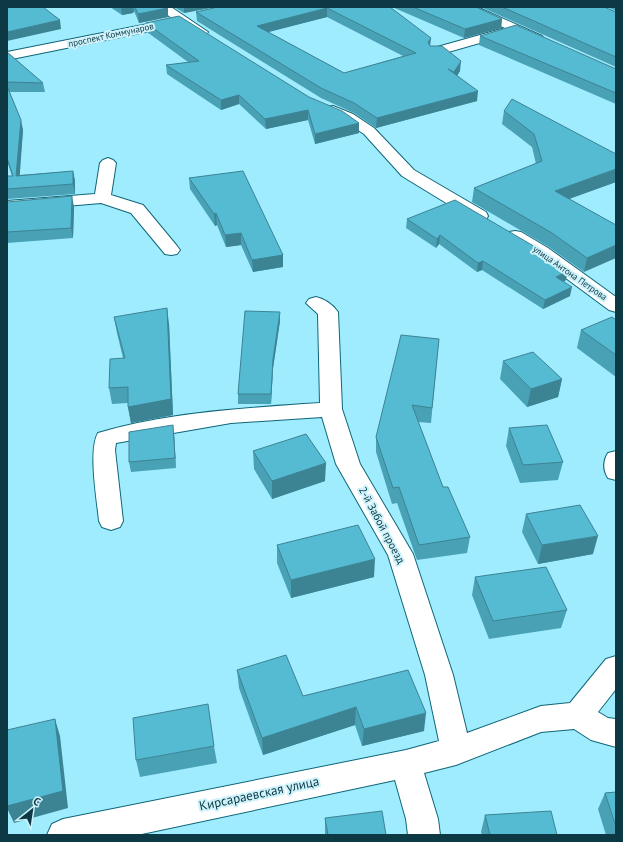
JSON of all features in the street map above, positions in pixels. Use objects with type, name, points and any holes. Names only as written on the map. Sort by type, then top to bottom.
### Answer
[{"type":"street","points":[[163,7],[191,18],[217,40]]},
{"type":"street","points":[[466,7],[551,45]]},
{"type":"street","name":"проспект Коммунаров","points":[[7,56],[191,18]]},
{"type":"street","points":[[434,52],[516,29]]},
{"type":"street","name":"улица Антона Петрова","points":[[322,105],[348,116],[369,131],[408,173],[542,252],[616,306]]},
{"type":"street","points":[[102,198],[108,163]]},
{"type":"street","points":[[7,206],[102,198],[137,209],[170,250]]},
{"type":"street","name":"2-й Забой проезд","points":[[316,302],[328,312],[331,409],[348,464],[400,554],[439,675],[456,751]]},
{"type":"street","points":[[111,521],[104,450],[106,438],[123,433],[231,416],[331,409]]},
{"type":"street","points":[[616,459],[616,472]]},
{"type":"street","points":[[616,668],[578,715],[602,730],[616,733]]},
{"type":"street","name":"Кирсараевская улица","points":[[63,835],[334,777],[406,764],[456,751],[541,719],[578,715]]},
{"type":"street","points":[[406,764],[422,819],[424,835]]},
{"type":"building","points":[[7,7],[43,7],[60,20],[7,32]]},
{"type":"building","points":[[135,7],[166,7],[168,8],[138,14]]},
{"type":"building","points":[[218,7],[390,7],[431,38],[428,42],[430,46],[442,46],[461,61],[454,72],[448,69],[478,91],[377,118],[354,103],[321,88],[196,12]],"holes":[[[327,8],[416,53],[344,73],[257,26]]]},
{"type":"building","points":[[413,7],[476,7],[502,19],[465,29]]},
{"type":"building","points":[[502,7],[604,7],[616,12],[616,57]]},
{"type":"building","points":[[179,16],[309,97],[342,111],[359,123],[315,134],[308,110],[265,119],[239,95],[221,100],[166,65],[199,61],[146,23]]},
{"type":"building","points":[[516,25],[616,69],[616,93],[480,36]]},
{"type":"building","points":[[7,52],[43,83],[7,82]]},
{"type":"building","points":[[7,86],[21,120],[16,176],[73,171],[73,184],[7,189],[7,176],[13,176],[7,158]]},
{"type":"building","points":[[512,99],[616,154],[616,169],[555,191],[616,225],[616,245],[587,258],[552,233],[474,188],[542,161],[534,134],[504,111]]},
{"type":"building","points":[[243,171],[283,255],[252,260],[241,233],[225,235],[216,213],[214,214],[189,178]]},
{"type":"building","points":[[72,196],[71,228],[7,232],[7,202]]},
{"type":"building","points":[[455,200],[537,248],[568,271],[556,277],[572,287],[545,300],[483,261],[478,263],[440,235],[437,239],[407,219]]},
{"type":"building","points":[[167,308],[171,399],[128,407],[128,387],[109,388],[110,359],[125,358],[114,317]]},
{"type":"building","points":[[245,311],[280,312],[273,359],[271,394],[238,394]]},
{"type":"building","points":[[612,317],[616,320],[616,355],[581,330]]},
{"type":"building","points":[[401,335],[439,339],[432,408],[412,405],[443,487],[448,487],[470,537],[419,545],[399,487],[393,488],[376,437]]},
{"type":"building","points":[[533,352],[562,379],[531,389],[503,361]]},
{"type":"building","points":[[173,425],[175,458],[129,462],[129,432]]},
{"type":"building","points":[[547,425],[563,462],[523,465],[509,428]]},
{"type":"building","points":[[306,434],[326,463],[272,481],[253,451]]},
{"type":"building","points":[[580,505],[598,536],[542,545],[526,514]]},
{"type":"building","points":[[358,525],[375,559],[291,580],[277,545]]},
{"type":"building","points":[[546,567],[567,610],[493,621],[475,577]]},
{"type":"building","points":[[286,655],[303,696],[408,670],[426,713],[364,729],[356,707],[262,738],[237,670]]},
{"type":"building","points":[[208,704],[214,746],[136,760],[133,718]]},
{"type":"building","points":[[55,719],[63,791],[7,806],[7,730]]},
{"type":"building","points":[[616,792],[616,827],[605,793]]},
{"type":"building","points":[[382,811],[386,835],[328,835],[325,818]]},
{"type":"building","points":[[551,811],[557,835],[490,835],[485,815]]}]
